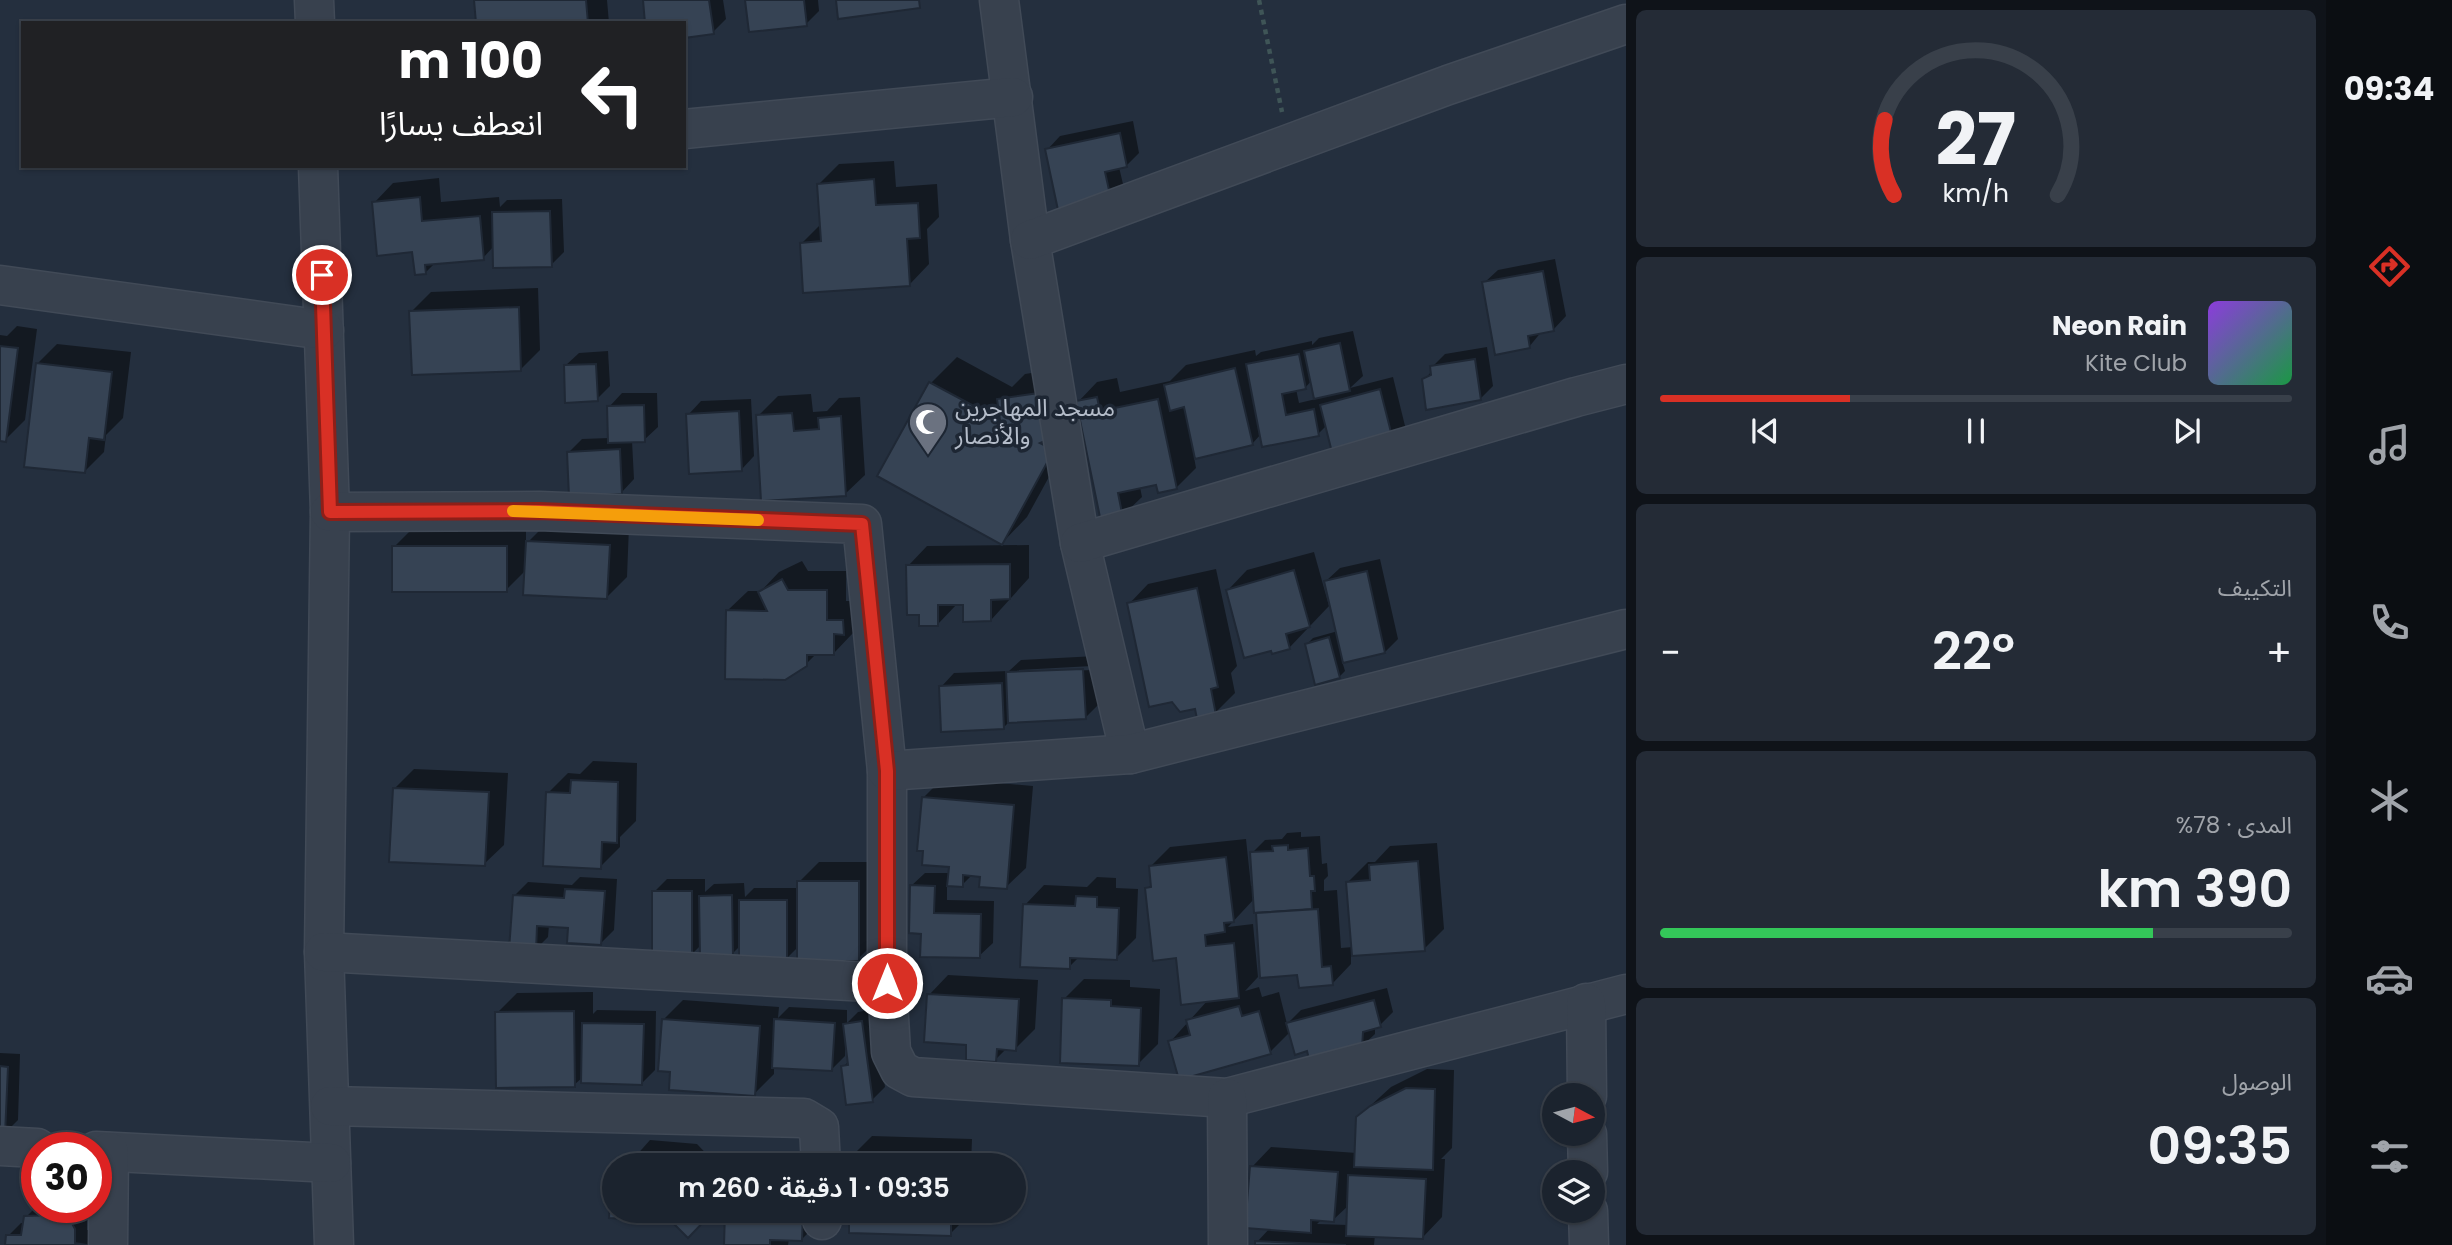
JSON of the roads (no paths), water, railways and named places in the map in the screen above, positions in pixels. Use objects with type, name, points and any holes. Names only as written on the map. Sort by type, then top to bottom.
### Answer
[{"type":"street","points":[[314,0],[315,21]]},
{"type":"street","points":[[999,0],[1030,240],[1080,543],[1130,754]]},
{"type":"street","points":[[1030,240],[1448,85],[1626,24]]},
{"type":"street","points":[[686,129],[1013,97]]},
{"type":"street","points":[[318,168],[330,512],[324,952],[334,1245]]},
{"type":"street","points":[[0,285],[324,330]]},
{"type":"street","points":[[1080,543],[1626,384]]},
{"type":"street","points":[[330,512],[539,511],[862,524],[887,771],[887,983],[891,1052],[900,1070],[914,1077],[1227,1098],[1626,994]]},
{"type":"street","points":[[887,771],[1130,754],[1626,629]]},
{"type":"street","points":[[324,952],[887,983]]},
{"type":"street","points":[[1586,1003],[1587,1083]]},
{"type":"street","points":[[1227,1098],[1228,1245]]},
{"type":"street","points":[[330,1106],[804,1118],[818,1127],[820,1153]]},
{"type":"street","points":[[0,1146],[21,1147]]},
{"type":"street","points":[[112,1152],[331,1163]]},
{"type":"street","points":[[107,1223],[108,1245]]},
{"type":"street","points":[[1588,1223],[1589,1245]]},
{"type":"place","name":"مسجد المهاجرين والأنصار","points":[[928,456]]}]
